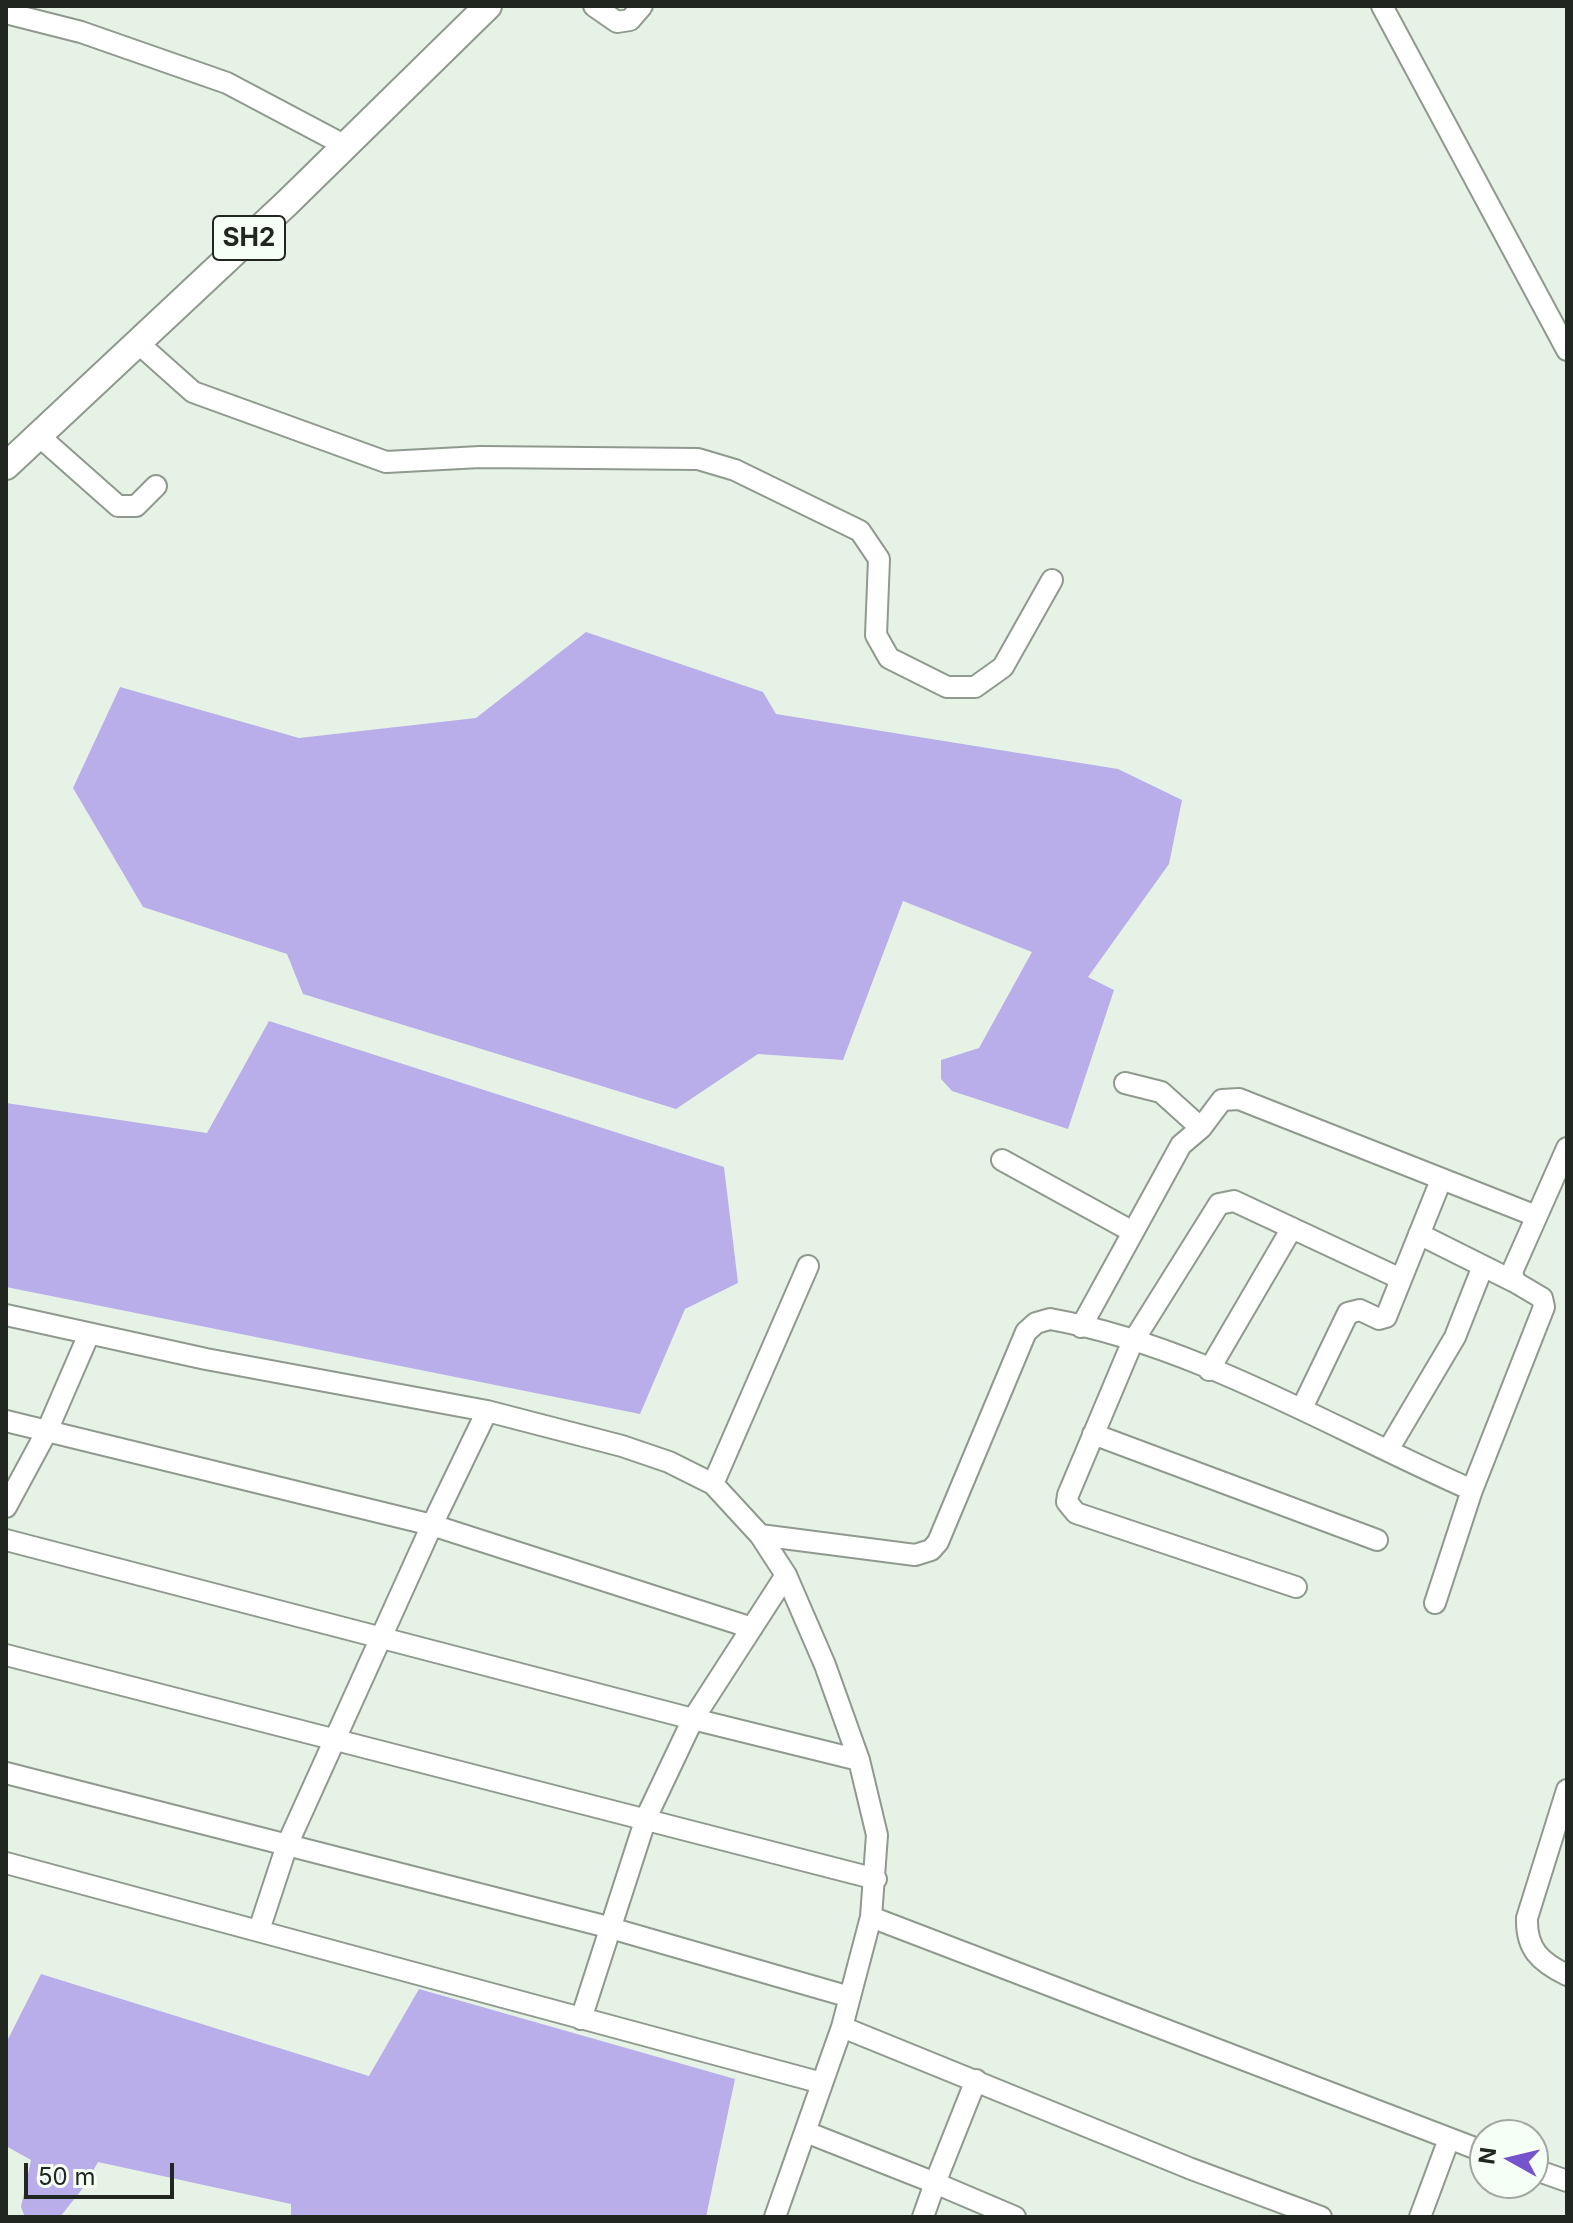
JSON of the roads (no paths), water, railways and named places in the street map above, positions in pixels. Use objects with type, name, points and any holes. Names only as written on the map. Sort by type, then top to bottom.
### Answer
[{"type":"main road","name":"SH2","points":[[6,466],[346,146],[488,6]]},
{"type":"street","points":[[594,6],[617,22],[630,20],[642,6]]},
{"type":"street","points":[[1382,6],[1567,350]]},
{"type":"street","points":[[6,13],[81,32],[227,83],[346,146]]},
{"type":"street","points":[[138,343],[193,392],[386,462],[480,457],[698,459],[735,470],[860,531],[879,559],[876,635],[889,658],[947,687],[975,687],[1003,667],[1052,580]]},
{"type":"street","points":[[39,436],[118,506],[136,506],[156,486]]},
{"type":"street","points":[[1125,1083],[1168,1096],[1201,1128]]},
{"type":"street","points":[[1081,1327],[1181,1145],[1201,1128],[1216,1104],[1230,1098],[1536,1216]]},
{"type":"street","points":[[1515,1282],[1512,1272],[1567,1148]]},
{"type":"street","points":[[1002,1160],[1133,1232]]},
{"type":"street","points":[[1302,1408],[1348,1313],[1360,1310],[1382,1320],[1441,1180]]},
{"type":"street","points":[[1296,1587],[1070,1509],[1068,1495],[1132,1343],[1219,1204],[1234,1201],[1401,1279]]},
{"type":"street","points":[[1209,1370],[1292,1228]]},
{"type":"street","points":[[1419,1234],[1515,1282],[1542,1298],[1544,1307],[1472,1490],[1435,1603]]},
{"type":"street","points":[[713,1484],[808,1266]]},
{"type":"street","points":[[1388,1450],[1455,1337],[1483,1266]]},
{"type":"street","points":[[6,1315],[487,1411],[622,1446],[669,1462],[713,1484],[760,1535],[786,1575],[825,1665],[859,1760],[877,1835],[871,1917],[842,2027],[775,2217]]},
{"type":"street","points":[[760,1535],[915,1555],[931,1550],[1026,1332],[1036,1323],[1050,1319],[1209,1370],[1302,1408],[1472,1490]]},
{"type":"street","points":[[6,1507],[47,1431],[89,1334]]},
{"type":"street","points":[[259,1930],[287,1845],[487,1411]]},
{"type":"street","points":[[6,1421],[432,1525],[752,1628]]},
{"type":"street","points":[[1093,1434],[1377,1540]]},
{"type":"street","points":[[6,1540],[381,1640],[859,1760]]},
{"type":"street","points":[[581,2019],[646,1818],[693,1719],[786,1575]]},
{"type":"street","points":[[6,1655],[876,1879]]},
{"type":"street","points":[[6,1773],[610,1929],[850,1997]]},
{"type":"street","points":[[1567,1790],[1527,1918],[1526,1936],[1534,1953],[1546,1965],[1567,1975]]},
{"type":"street","points":[[6,1863],[822,2083]]},
{"type":"street","points":[[871,1917],[1469,2146]]},
{"type":"street","points":[[842,2027],[1189,2168],[1321,2217]]},
{"type":"street","points":[[923,2217],[976,2080]]},
{"type":"street","points":[[806,2132],[1015,2217]]},
{"type":"street","points":[[1420,2217],[1449,2139]]}]
